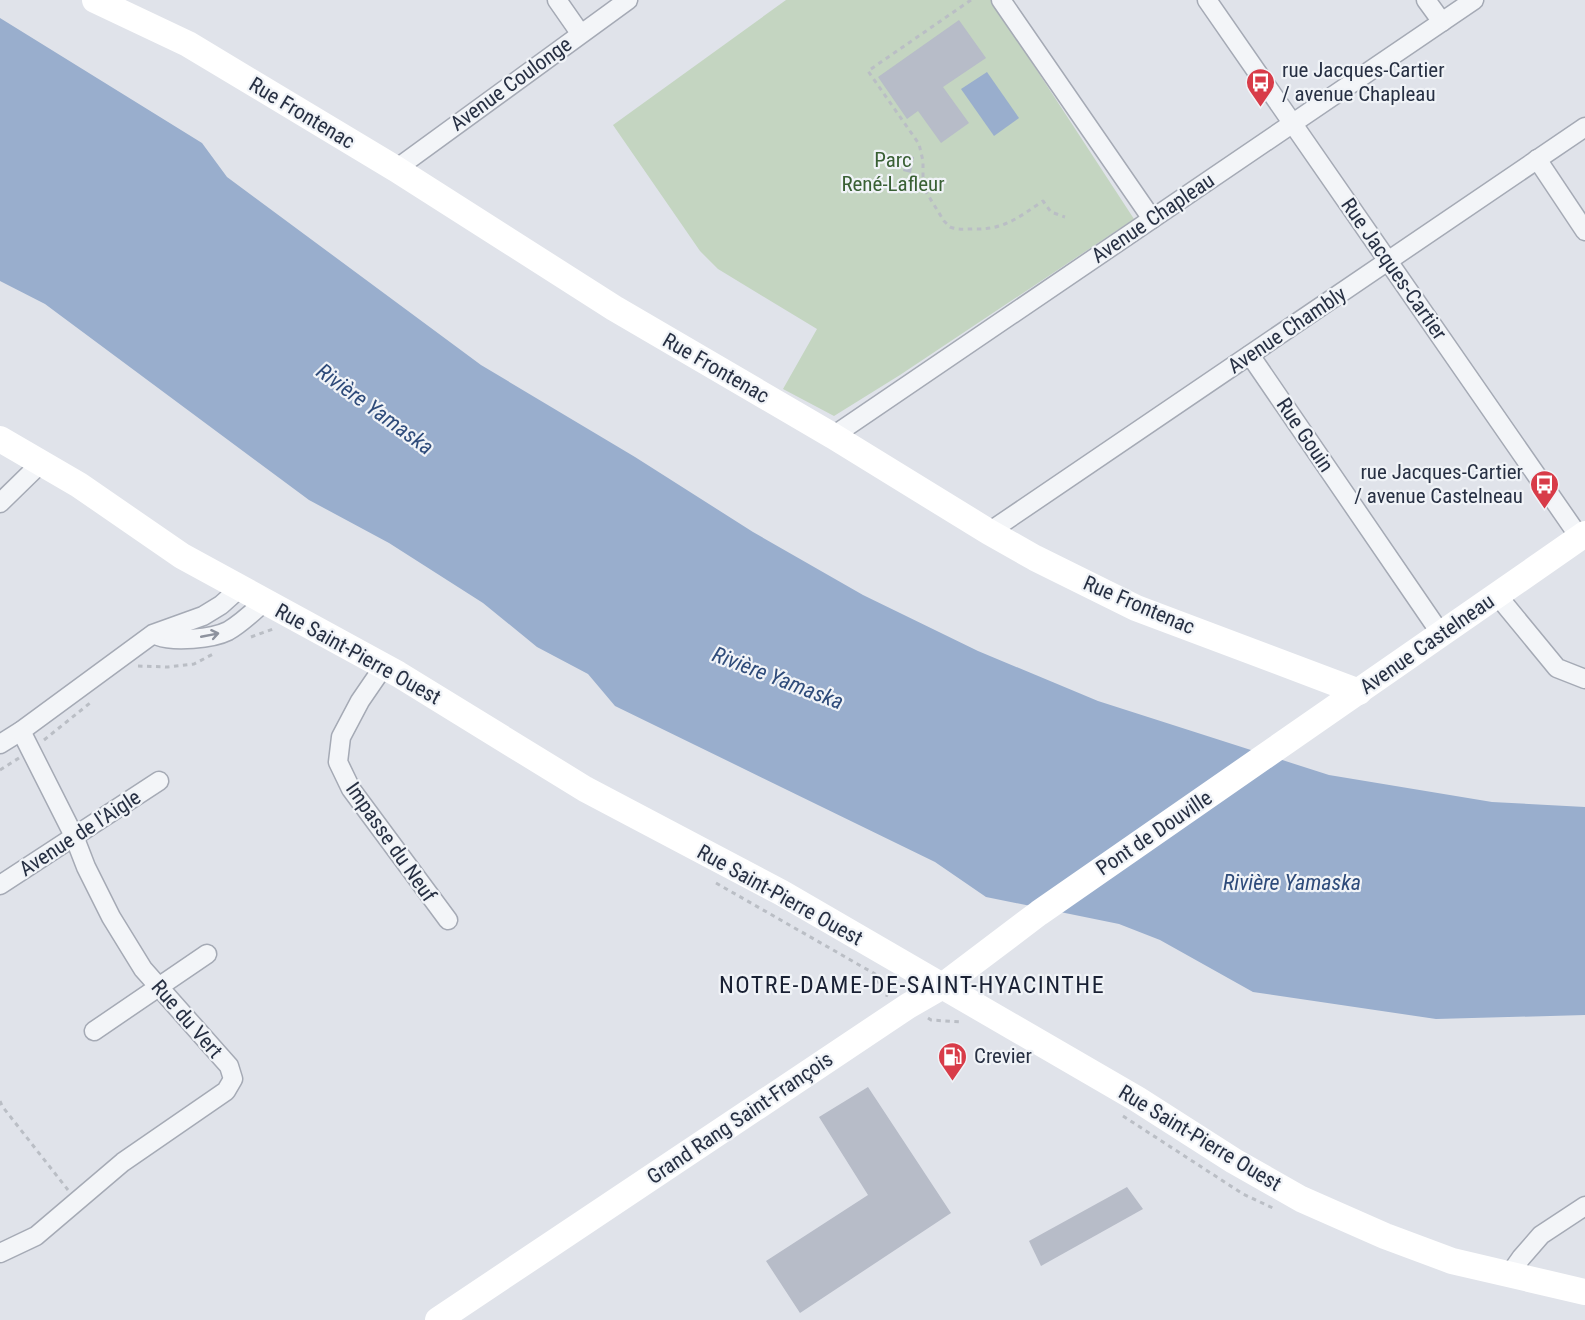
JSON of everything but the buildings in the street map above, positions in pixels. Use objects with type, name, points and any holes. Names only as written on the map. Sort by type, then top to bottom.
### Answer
[{"type":"main road","name":"Rue Frontenac","points":[[95,0],[188,44],[396,169],[614,308],[833,436],[989,532],[1136,608],[1359,692]]},
{"type":"main road","name":"Rue Saint-Pierre Ouest","points":[[0,439],[79,485],[182,556],[384,666],[585,789],[782,893],[1137,1099],[1234,1161],[1301,1199],[1385,1236],[1452,1261],[1585,1292]]},
{"type":"main road","name":"Avenue Castelneau","points":[[1270,754],[1582,536]]},
{"type":"main road","name":"Pont de Douville","points":[[1039,913],[1270,754]]},
{"type":"main road","name":"Grand Rang Saint-François","points":[[438,1320],[898,1013],[941,987],[1039,913]]},
{"type":"street","points":[[557,0],[580,33]]},
{"type":"street","name":"Avenue Coulonge","points":[[396,169],[628,0]]},
{"type":"street","points":[[1001,0],[1152,219]]},
{"type":"street","name":"Rue Jacques-Cartier","points":[[1207,0],[1582,536]]},
{"type":"street","points":[[1426,0],[1442,22]]},
{"type":"street","name":"Avenue Chapleau","points":[[833,436],[1474,0]]},
{"type":"street","name":"Avenue Chambly","points":[[989,532],[1585,127]]},
{"type":"street","points":[[1537,159],[1585,231]]},
{"type":"street","name":"Rue Gouin","points":[[1250,355],[1441,634]]},
{"type":"street","points":[[0,502],[41,463]]},
{"type":"street","points":[[0,744],[153,634],[203,616],[221,605],[240,588]]},
{"type":"street","points":[[1497,595],[1557,668],[1585,679]]},
{"type":"street","points":[[153,634],[168,640],[198,638],[225,632],[242,622],[265,601]]},
{"type":"street","name":"Impasse du Neuf","points":[[384,666],[360,701],[340,737],[338,762],[351,789],[448,920]]},
{"type":"street","name":"Rue du Vert","points":[[0,1253],[36,1236],[123,1162],[226,1090],[233,1079],[229,1066],[144,969],[111,916],[21,731]]},
{"type":"street","name":"Avenue de l'Aigle","points":[[0,885],[159,781]]},
{"type":"street","points":[[94,1031],[207,954]]},
{"type":"street","points":[[1509,1275],[1541,1235],[1585,1206]]},
{"type":"path","points":[[971,0],[868,71],[919,144],[923,161],[923,187],[950,227],[998,228],[1012,222],[1043,201],[1051,212],[1065,217]]},
{"type":"path","points":[[246,638],[278,627]]},
{"type":"path","points":[[133,669],[138,665],[168,667],[194,664],[215,653]]},
{"type":"path","points":[[0,770],[32,750],[96,698]]},
{"type":"path","points":[[0,1101],[76,1201]]},
{"type":"green space","name":"Parc René-Lafleur","points":[[786,0],[991,0],[1134,219],[900,375],[834,416],[783,389],[817,329],[718,269],[700,251],[613,125]]},
{"type":"water","name":"Rivière Yamaska","points":[[0,18],[202,143],[227,177],[481,365],[635,457],[753,532],[863,595],[978,651],[1098,701],[1329,775],[1492,802],[1585,807],[1585,1015],[1436,1019],[1253,992],[1160,940],[1119,924],[986,897],[935,862],[615,706],[588,674],[537,647],[483,603],[389,543],[309,500],[45,304],[0,281]]},
{"type":"water","points":[[987,72],[1019,118],[994,136],[961,89]]},
{"type":"place","name":"rue Jacques-Cartier / avenue Chapleau","points":[[1261,108]]},
{"type":"place","name":"rue Jacques-Cartier / avenue Castelneau","points":[[1544,510]]},
{"type":"place","name":"Crevier","points":[[953,1082]]},
{"type":"district","name":"NOTRE-DAME-DE-SAINT-HYACINTHE","points":[[912,985]]}]
